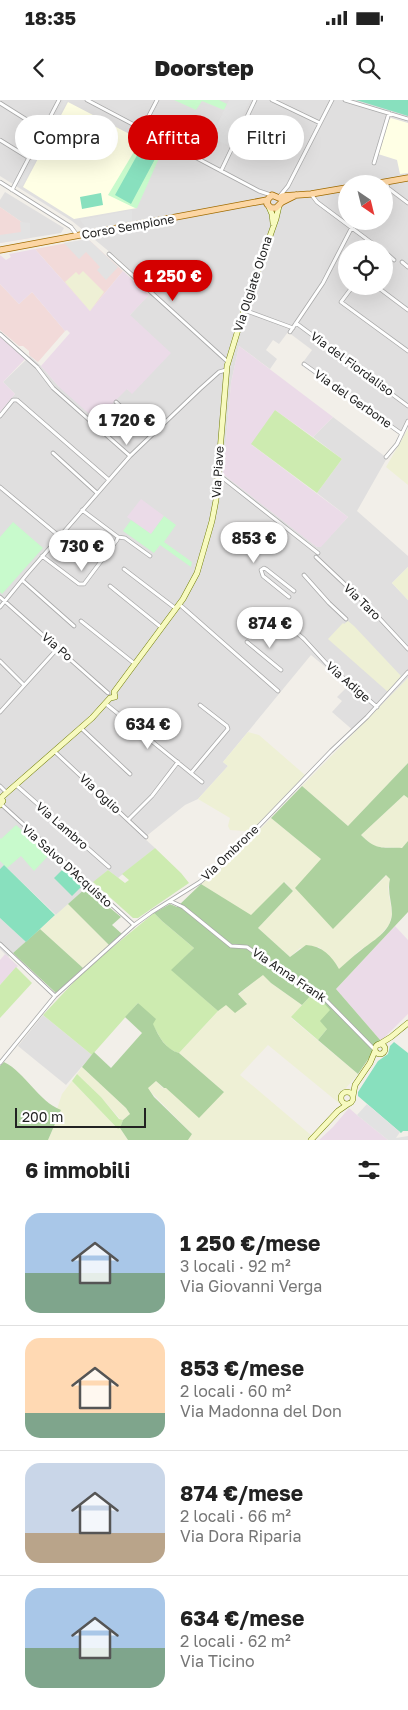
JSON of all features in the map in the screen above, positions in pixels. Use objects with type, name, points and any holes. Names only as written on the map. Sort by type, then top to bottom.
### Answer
[{"type":"main road","points":[[393,181],[408,178]]},
{"type":"main road","name":"Corso Sempione","points":[[0,250],[279,201],[296,195],[338,189]]},
{"type":"main road","name":"Corso Sempione","points":[[269,202],[274,208],[279,201]]},
{"type":"street","points":[[52,115],[59,100]]},
{"type":"street","points":[[87,100],[128,122]]},
{"type":"street","points":[[150,115],[157,100]]},
{"type":"street","points":[[221,171],[255,100]]},
{"type":"street","points":[[272,100],[320,123]]},
{"type":"street","points":[[279,201],[332,100]]},
{"type":"street","points":[[345,100],[408,119]]},
{"type":"street","points":[[0,103],[20,115]]},
{"type":"street","points":[[374,162],[389,113]]},
{"type":"street","points":[[0,140],[15,149]]},
{"type":"street","points":[[12,190],[28,160]]},
{"type":"street","points":[[200,160],[259,191],[269,202]]},
{"type":"street","points":[[0,182],[71,226],[76,231],[77,236]]},
{"type":"street","points":[[288,186],[290,192],[296,195]]},
{"type":"street","points":[[393,192],[408,203]]},
{"type":"street","points":[[311,194],[317,202],[338,217]]},
{"type":"street","name":"Via Olgiate Olona","points":[[233,344],[276,219],[279,201]]},
{"type":"street","name":"Via Olgiate Olona","points":[[269,202],[273,225]]},
{"type":"street","points":[[244,310],[291,330],[330,270],[350,230]]},
{"type":"street","points":[[356,230],[369,240]]},
{"type":"street","points":[[109,254],[228,362]]},
{"type":"street","points":[[402,262],[408,267]]},
{"type":"street","points":[[347,295],[342,302],[408,351]]},
{"type":"street","points":[[388,295],[408,310]]},
{"type":"street","name":"Via del Fiordaliso","points":[[296,323],[408,406]]},
{"type":"street","points":[[0,334],[38,367],[53,388],[130,456]]},
{"type":"street","name":"Via Piave","points":[[0,805],[2,802],[0,797],[81,728],[106,704],[111,694],[136,664],[178,606],[194,580],[214,509],[226,370],[233,344]]},
{"type":"street","name":"Via del Gerbone","points":[[304,364],[402,434]]},
{"type":"street","points":[[0,607],[59,536],[130,456],[218,373],[226,370]]},
{"type":"street","points":[[0,416],[12,400],[17,400],[109,480]]},
{"type":"street","points":[[116,402],[151,435]]},
{"type":"street","name":"Via del Gerbone","points":[[386,457],[397,444],[408,421]]},
{"type":"street","points":[[53,453],[97,493]]},
{"type":"street","name":"Via Taro","points":[[218,475],[317,555],[408,649]]},
{"type":"street","points":[[0,487],[59,536]]},
{"type":"street","points":[[82,510],[118,537],[124,538],[150,556]]},
{"type":"street","points":[[42,556],[79,584],[84,584],[118,537]]},
{"type":"street","points":[[289,597],[263,576],[261,570],[266,569],[294,591]]},
{"type":"street","points":[[124,570],[178,606],[278,690]]},
{"type":"street","points":[[304,575],[329,604],[346,619]]},
{"type":"street","points":[[22,580],[74,626]]},
{"type":"street","points":[[110,586],[162,628]]},
{"type":"street","name":"Via Po","points":[[0,597],[111,694]]},
{"type":"street","name":"Via Adige","points":[[276,615],[376,707]]},
{"type":"street","points":[[81,621],[136,664]]},
{"type":"street","points":[[247,642],[281,670]]},
{"type":"street","points":[[0,712],[58,648]]},
{"type":"street","points":[[0,661],[24,685]]},
{"type":"street","name":"Via Ombrone","points":[[0,1063],[55,996],[134,925],[200,882],[226,859],[408,672]]},
{"type":"street","points":[[106,704],[202,782]]},
{"type":"street","points":[[191,773],[228,729],[227,726],[200,705]]},
{"type":"street","points":[[81,728],[130,774]]},
{"type":"street","name":"Via Oglio","points":[[54,751],[146,837]]},
{"type":"street","points":[[128,821],[152,796],[178,762]]},
{"type":"street","name":"Via Lambro","points":[[16,785],[109,867]]},
{"type":"street","points":[[0,786],[6,792]]},
{"type":"street","name":"Via Salvo D'Acquisto","points":[[0,805],[134,925]]},
{"type":"street","name":"Via Anna Frank","points":[[170,901],[183,907],[230,946],[248,947],[297,982],[318,992],[376,1048]]},
{"type":"street","points":[[0,944],[55,996]]},
{"type":"street","points":[[370,1064],[376,1048],[408,1023]]},
{"type":"street","points":[[338,1111],[342,1100],[341,1096],[355,1085],[370,1064],[383,1052],[391,1037]]},
{"type":"street","points":[[376,1048],[382,1045],[383,1052]]},
{"type":"street","points":[[376,1048],[377,1054],[383,1052]]},
{"type":"street","points":[[311,1140],[338,1111],[353,1100],[355,1085]]},
{"type":"street","points":[[346,1092],[351,1092],[354,1096]]},
{"type":"street","points":[[342,1100],[348,1104]]},
{"type":"shaded area","points":[[0,100],[408,100],[408,418],[401,431],[358,401],[348,399],[301,365],[312,350],[288,332],[279,344],[273,340],[266,350],[277,359],[270,369],[239,346],[231,383],[223,474],[317,547],[320,547],[348,517],[317,493],[342,459],[313,437],[333,417],[387,458],[357,511],[408,556],[408,567],[392,583],[408,600],[408,678],[355,732],[332,712],[342,701],[337,697],[348,686],[311,655],[223,762],[228,766],[198,799],[185,805],[144,838],[155,848],[118,878],[108,870],[56,915],[4,865],[0,869],[0,412],[15,394],[3,382],[30,356],[59,387],[127,389],[132,393],[130,315],[152,291],[117,258],[72,221],[0,176]]},
{"type":"shaded area","points":[[64,100],[67,101],[60,115],[56,115]]},
{"type":"shaded area","points":[[229,100],[250,100],[243,115],[228,115],[228,145],[218,141],[218,123]]},
{"type":"shaded area","points":[[68,102],[93,115],[61,115]]},
{"type":"shaded area","points":[[389,119],[408,123],[408,173],[400,174],[397,160],[378,154]]},
{"type":"shaded area","points":[[118,128],[128,133],[128,160],[138,160],[137,208],[74,219],[23,187],[37,160],[118,160]]},
{"type":"shaded area","points":[[32,160],[36,160],[22,186],[19,185]]},
{"type":"shaded area","points":[[5,192],[64,228],[61,233],[30,238],[30,224],[23,223],[0,207],[0,200]]},
{"type":"shaded area","points":[[0,207],[23,223],[30,223],[30,238],[0,243]]},
{"type":"shaded area","points":[[132,210],[132,222],[88,230],[80,220]]},
{"type":"shaded area","points":[[20,222],[30,223],[30,238],[0,243],[0,235],[21,232]]},
{"type":"shaded area","points":[[88,239],[123,271],[90,311],[35,249]]},
{"type":"shaded area","points":[[88,239],[118,267],[106,280],[97,270],[100,267],[86,252],[79,259],[64,243]]},
{"type":"shaded area","points":[[35,249],[90,311],[123,271],[149,295],[130,315],[171,353],[132,394],[127,389],[96,420],[59,387],[41,366],[70,333],[67,330],[65,331],[32,292],[19,304],[0,284],[0,255],[6,260],[11,257],[9,254]]},
{"type":"shaded area","points":[[83,271],[104,292],[90,311],[65,282],[76,272],[79,275]]},
{"type":"shaded area","points":[[0,284],[19,304],[32,292],[65,331],[38,362],[29,355],[29,351],[23,346],[19,346],[0,330]]},
{"type":"shaded area","points":[[0,337],[25,359],[3,382],[15,394],[0,412]]},
{"type":"shaded area","points":[[239,346],[333,417],[313,437],[275,410],[252,445],[348,517],[321,547],[317,547],[223,474],[231,383]]},
{"type":"shaded area","points":[[408,429],[408,485],[386,467]]},
{"type":"shaded area","points":[[141,499],[164,516],[151,534],[127,517]]},
{"type":"shaded area","points":[[408,567],[408,600],[392,583]]},
{"type":"shaded area","points":[[348,621],[401,676],[388,692],[328,639],[343,623]]},
{"type":"shaded area","points":[[408,678],[408,763],[348,826],[302,786]]},
{"type":"shaded area","points":[[248,732],[259,735],[305,775],[249,834],[245,831],[230,830],[228,826],[230,818],[198,799],[228,766],[223,762]]},
{"type":"shaded area","points":[[404,795],[408,798],[408,841],[402,848],[372,845],[361,835]]},
{"type":"shaded area","points":[[271,818],[321,859],[333,928],[387,875],[390,879],[388,888],[392,914],[389,925],[375,941],[360,950],[339,970],[337,965],[319,947],[300,948],[290,957],[258,928],[293,891],[285,882],[251,916],[201,884],[229,862]]},
{"type":"shaded area","points":[[68,904],[109,945],[83,968],[40,929]]},
{"type":"shaded area","points":[[0,918],[26,942],[8,957],[0,949]]},
{"type":"shaded area","points":[[395,926],[408,940],[408,1014],[381,1041],[336,989]]},
{"type":"shaded area","points":[[5,954],[18,966],[0,985],[0,960]]},
{"type":"shaded area","points":[[263,974],[271,983],[302,1005],[291,1018],[358,1074],[341,1094],[340,1104],[268,1045],[240,1075],[312,1136],[308,1140],[188,1140],[192,1134],[147,1088],[156,1081],[163,1088],[224,1092],[179,1053],[226,1004],[246,1003],[238,995]]},
{"type":"shaded area","points":[[43,1015],[92,1055],[66,1085],[18,1046]]},
{"type":"shaded area","points":[[82,1067],[130,1114],[123,1120],[120,1119],[77,1074]]},
{"type":"shaded area","points":[[72,1081],[118,1129],[120,1128],[128,1140],[48,1140],[61,1111],[57,1109],[62,1094]]},
{"type":"shaded area","points":[[367,1104],[400,1132],[396,1138],[408,1136],[408,1140],[388,1140],[357,1115]]},
{"type":"shaded area","points":[[349,1108],[388,1140],[319,1140]]},
{"type":"green space","points":[[174,100],[219,100],[227,104],[224,110],[202,101],[196,110]]},
{"type":"green space","points":[[356,100],[408,100],[408,116]]},
{"type":"green space","points":[[129,160],[158,160],[137,208],[108,195]]},
{"type":"green space","points":[[134,160],[154,160],[131,204],[115,195]]},
{"type":"green space","points":[[101,193],[103,205],[82,209],[80,197]]},
{"type":"green space","points":[[275,410],[342,459],[317,493],[251,444]]},
{"type":"green space","points":[[164,516],[176,525],[164,542],[192,562],[191,567],[160,545],[154,553],[123,531],[131,520],[151,534]]},
{"type":"green space","points":[[13,522],[43,548],[2,594],[0,592],[0,537]]},
{"type":"green space","points":[[408,763],[408,798],[404,795],[361,835],[371,844],[380,847],[402,848],[408,841],[408,912],[336,989],[381,1041],[374,1044],[373,1052],[358,1074],[318,1040],[327,1029],[320,1021],[330,1010],[314,992],[302,1005],[263,975],[238,994],[247,1004],[235,1013],[226,1005],[218,1011],[171,970],[194,948],[154,913],[170,904],[177,907],[201,884],[251,915],[284,882],[293,891],[258,928],[290,957],[306,945],[317,947],[326,952],[339,969],[380,936],[388,926],[392,914],[389,888],[390,879],[386,875],[333,929],[295,888],[321,859],[271,818],[302,786],[348,826]]},
{"type":"green space","points":[[16,825],[49,855],[34,871],[21,856],[7,868],[0,861],[0,838]]},
{"type":"green space","points":[[155,848],[189,883],[138,918],[133,918],[93,882],[108,870],[125,883],[129,880],[122,874]]},
{"type":"green space","points":[[4,865],[55,915],[26,942],[0,918],[0,869]]},
{"type":"green space","points":[[64,868],[83,885],[72,896],[54,878]]},
{"type":"green space","points":[[86,888],[121,917],[112,925],[122,934],[109,945],[68,904]]},
{"type":"green space","points":[[154,913],[194,948],[172,970],[218,1011],[179,1053],[163,1041],[138,1003],[92,1055],[43,1015],[85,970]]},
{"type":"green space","points":[[40,929],[83,968],[56,993],[13,953]]},
{"type":"green space","points":[[16,967],[32,983],[0,1018],[0,985]]},
{"type":"green space","points":[[314,992],[331,1010],[327,1029],[318,1040],[291,1017]]},
{"type":"green space","points":[[138,1003],[156,1019],[153,1024],[166,1045],[179,1053],[224,1092],[199,1118],[156,1081],[148,1088],[154,1097],[192,1134],[188,1140],[128,1140],[120,1128],[123,1120],[130,1114],[82,1067],[94,1052],[111,1068],[142,1033],[125,1017]]},
{"type":"green space","points":[[394,1042],[408,1053],[408,1131],[401,1133],[358,1096],[358,1092],[378,1061],[388,1054],[390,1046]]},
{"type":"green space","points":[[4,1062],[19,1073],[45,1100],[61,1110],[48,1140],[0,1140],[0,1066]]},
{"type":"green space","points":[[77,1074],[101,1097],[119,1119],[123,1120],[120,1128],[118,1129],[72,1081]]}]
